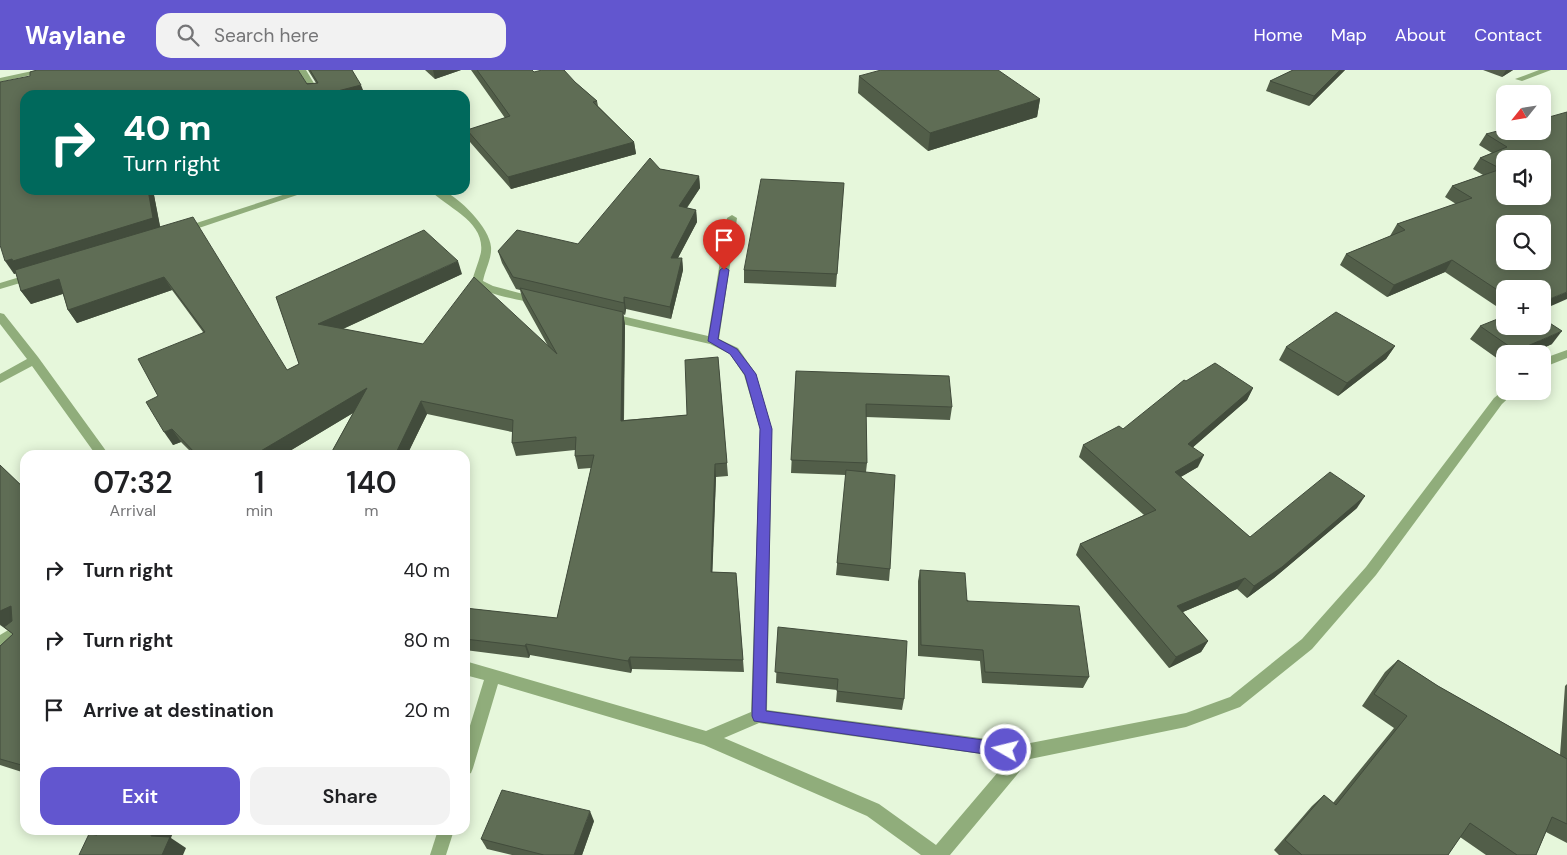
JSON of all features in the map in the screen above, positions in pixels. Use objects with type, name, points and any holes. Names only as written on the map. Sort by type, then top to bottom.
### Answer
[{"type":"street","points":[[0,80],[49,70]]},
{"type":"street","points":[[302,70],[314,90]]},
{"type":"street","points":[[1519,79],[1547,70]]},
{"type":"street","points":[[177,232],[292,195]]},
{"type":"street","points":[[441,195],[471,218],[481,232],[486,248],[478,282],[489,288],[548,303]]},
{"type":"street","points":[[713,341],[732,218]]},
{"type":"street","points":[[0,286],[47,272]]},
{"type":"street","points":[[594,314],[713,341],[734,351],[750,374],[766,429],[759,716]]},
{"type":"street","points":[[0,317],[34,360],[99,450]]},
{"type":"street","points":[[1551,360],[1567,354]]},
{"type":"street","points":[[0,380],[34,360]]},
{"type":"street","points":[[706,738],[759,716],[1025,752],[1186,720],[1235,702],[1307,644],[1372,570],[1500,400]]},
{"type":"street","points":[[0,644],[20,630]]},
{"type":"street","points":[[470,669],[706,738],[873,810],[935,855]]},
{"type":"street","points":[[470,752],[493,676]]},
{"type":"street","points":[[939,855],[1025,752]]},
{"type":"street","points":[[438,855],[444,835]]},
{"type":"building","points":[[37,70],[298,70],[307,84],[318,83],[310,70],[352,70],[361,85],[342,90],[20,90],[20,195],[149,195],[153,218],[13,261],[12,259],[5,261],[0,245],[0,82],[30,76],[30,72]]},
{"type":"building","points":[[477,70],[532,70],[534,72],[564,70],[597,101],[593,102],[634,142],[508,177],[470,133],[470,129],[510,116]]},
{"type":"building","points":[[881,70],[998,70],[1040,99],[930,133],[859,76]]},
{"type":"building","points":[[1293,70],[1340,70],[1314,96],[1270,81]]},
{"type":"building","points":[[1567,112],[1567,292],[1551,298],[1551,280],[1496,280],[1496,289],[1452,260],[1394,285],[1346,254],[1405,230],[1397,224],[1472,198],[1452,186],[1496,171],[1496,205],[1551,205],[1551,150],[1500,150],[1507,147],[1486,134],[1496,131],[1496,140],[1551,140],[1551,116]]},
{"type":"building","points":[[1496,151],[1496,166],[1480,158]]},
{"type":"building","points":[[650,158],[660,169],[699,176],[679,206],[696,210],[671,258],[682,258],[670,307],[624,297],[624,303],[513,277],[498,251],[517,230],[578,244]]},
{"type":"building","points":[[761,179],[844,183],[837,274],[744,270]]},
{"type":"building","points":[[193,217],[287,370],[299,364],[276,297],[424,230],[458,261],[318,324],[423,344],[474,277],[557,354],[520,288],[623,312],[621,421],[687,415],[685,360],[718,357],[727,463],[715,464],[711,572],[736,573],[743,660],[630,657],[628,661],[526,644],[525,646],[470,640],[470,609],[557,618],[594,455],[575,456],[576,437],[512,443],[513,420],[421,401],[397,450],[333,450],[367,388],[262,450],[192,450],[172,429],[164,432],[146,402],[158,396],[138,359],[205,332],[164,277],[68,310],[59,279],[21,291],[15,270]]},
{"type":"building","points":[[1336,312],[1395,346],[1347,383],[1286,347]]},
{"type":"building","points":[[1496,320],[1496,335],[1551,335],[1551,324],[1562,331],[1530,345],[1507,345],[1480,326]]},
{"type":"building","points":[[1215,363],[1253,388],[1188,444],[1204,455],[1175,472],[1250,537],[1330,472],[1365,496],[1282,567],[1254,586],[1245,578],[1177,606],[1208,641],[1176,657],[1080,544],[1156,510],[1083,445],[1119,426],[1123,429],[1184,380],[1186,381]]},
{"type":"building","points":[[796,371],[949,376],[952,407],[866,404],[867,463],[791,460]]},
{"type":"building","points":[[0,465],[20,484],[20,765],[0,759],[0,646],[13,634],[4,627],[12,621],[11,606],[0,611]]},
{"type":"building","points":[[846,470],[895,475],[890,569],[837,563]]},
{"type":"building","points":[[920,570],[965,573],[967,601],[1079,606],[1089,677],[985,672],[983,650],[921,645]]},
{"type":"building","points":[[778,627],[907,641],[904,699],[837,691],[838,679],[775,672]]},
{"type":"building","points":[[1398,660],[1438,686],[1567,759],[1567,824],[1552,817],[1536,855],[1517,855],[1470,823],[1448,855],[1302,855],[1285,840],[1324,795],[1336,805],[1407,716],[1374,694]]},
{"type":"building","points":[[502,790],[590,811],[574,855],[544,855],[481,839]]},
{"type":"building","points":[[89,835],[151,835],[170,837],[162,855],[79,855]]},
{"type":"route","points":[[724,270],[713,341],[734,351],[750,374],[766,429],[759,716],[1006,750]]}]
